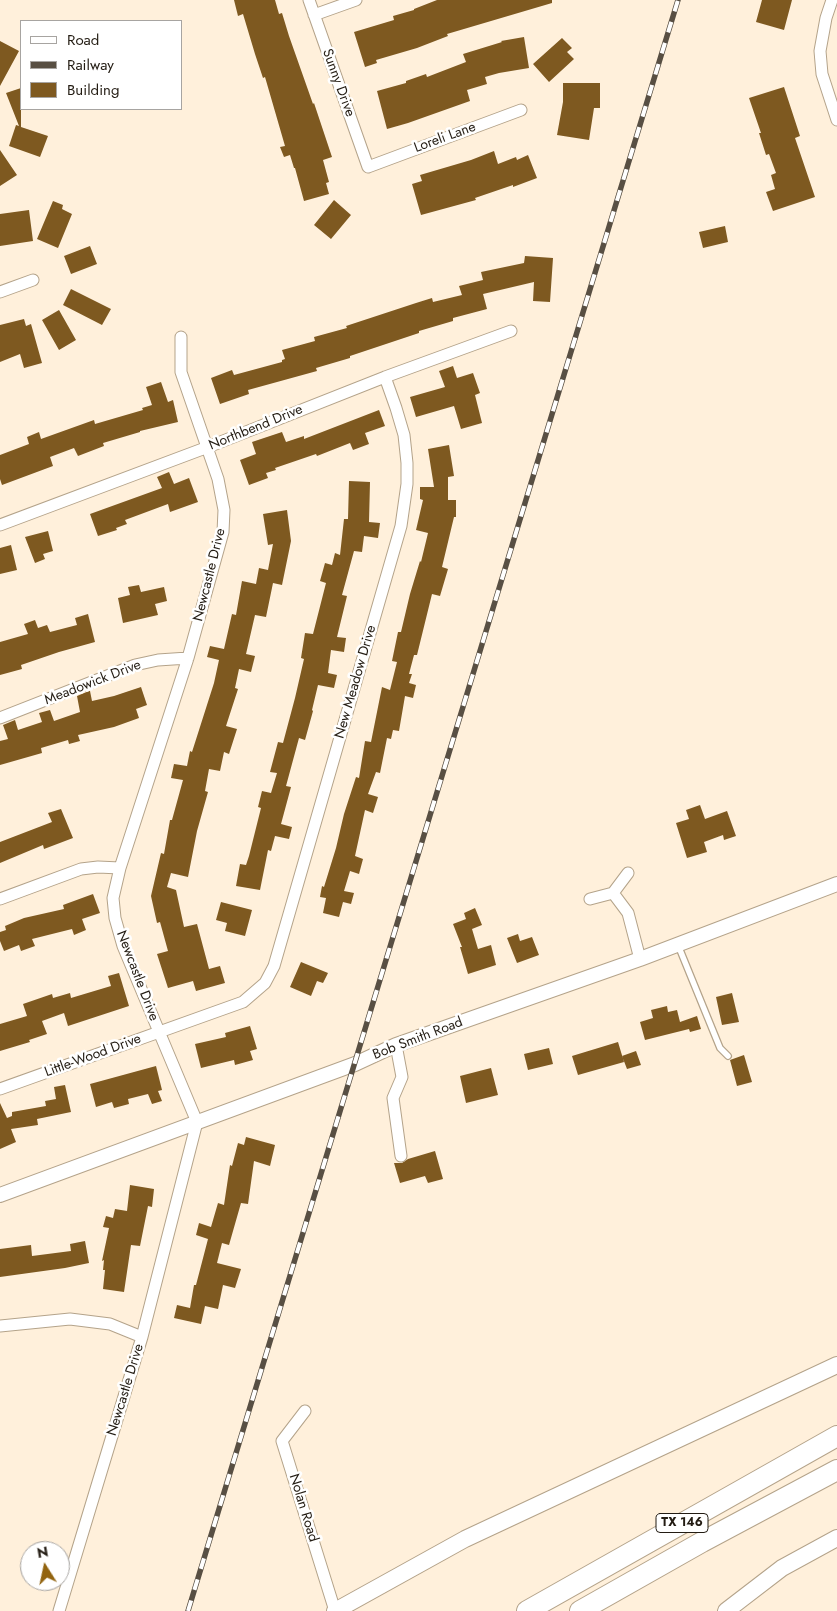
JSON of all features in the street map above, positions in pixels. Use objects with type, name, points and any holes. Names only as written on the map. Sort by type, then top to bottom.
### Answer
[{"type":"highway","name":"TX 146","points":[[527,1611],[837,1436]]},
{"type":"highway","name":"TX 146","points":[[580,1611],[702,1542],[837,1470]]},
{"type":"main road","points":[[335,1611],[465,1539],[837,1365]]},
{"type":"main road","points":[[726,1611],[782,1568],[837,1538]]},
{"type":"street","name":"Sunny Drive","points":[[309,0],[368,167]]},
{"type":"street","points":[[314,15],[356,0]]},
{"type":"street","points":[[832,0],[826,18],[820,51],[822,74],[837,120]]},
{"type":"street","name":"Loreli Lane","points":[[368,167],[521,110]]},
{"type":"street","points":[[0,292],[33,280]]},
{"type":"street","name":"Northbend Drive","points":[[0,524],[511,331]]},
{"type":"street","name":"Newcastle Drive","points":[[60,1611],[142,1337],[197,1122],[158,1032],[124,946],[115,918],[113,898],[120,868],[188,658],[223,532],[224,510],[218,479],[181,372],[181,337]]},
{"type":"street","name":"New Meadow Drive","points":[[265,983],[276,956],[401,526],[406,484],[404,435],[385,377]]},
{"type":"street","name":"Meadowick Drive","points":[[0,718],[135,665],[158,660],[188,658]]},
{"type":"street","points":[[0,900],[81,869],[98,867],[120,868]]},
{"type":"street","points":[[590,899],[613,893],[628,873]]},
{"type":"street","name":"Bob Smith Road","points":[[0,1195],[355,1064],[396,1046],[678,945],[837,884]]},
{"type":"street","points":[[613,893],[628,913],[640,959]]},
{"type":"street","name":"Little-Wood Drive","points":[[0,1090],[243,1002],[265,983]]},
{"type":"street","points":[[396,1046],[402,1077],[393,1098],[401,1156]]},
{"type":"street","points":[[0,1326],[70,1319],[110,1324],[142,1337]]},
{"type":"street","name":"Nolan Road","points":[[305,1410],[282,1441],[335,1611]]},
{"type":"lane","points":[[678,945],[720,1048],[728,1056]]},
{"type":"building","points":[[234,0],[275,0],[279,14],[282,13],[332,157],[323,160],[329,182],[326,183],[329,194],[304,201],[290,155],[284,157],[280,147],[285,146],[265,77],[263,78],[243,14],[238,16]]},
{"type":"building","points":[[437,0],[552,0],[552,3],[447,34],[448,36],[417,48],[376,60],[377,63],[365,67],[354,32],[394,20],[393,16],[414,10]]},
{"type":"building","points":[[762,0],[792,0],[784,30],[756,22]]},
{"type":"building","points":[[524,37],[529,68],[485,77],[487,84],[467,90],[470,101],[387,129],[377,91],[406,83],[406,81],[426,74],[427,77],[466,62],[463,54],[501,41]]},
{"type":"building","points":[[562,38],[572,48],[567,52],[574,59],[549,82],[533,64]]},
{"type":"building","points":[[0,41],[19,51],[0,86]]},
{"type":"building","points":[[563,83],[600,83],[600,108],[594,108],[589,140],[557,135],[563,102]]},
{"type":"building","points":[[784,87],[800,136],[795,138],[815,197],[773,211],[766,192],[775,189],[771,175],[776,173],[769,154],[766,155],[749,98]]},
{"type":"building","points":[[20,88],[21,127],[48,136],[40,157],[9,146],[16,125],[19,126],[6,93]]},
{"type":"building","points":[[0,150],[17,175],[0,186]]},
{"type":"building","points":[[494,151],[498,164],[516,157],[517,160],[528,155],[537,178],[475,198],[476,200],[421,215],[412,184],[422,181],[420,175]]},
{"type":"building","points":[[334,200],[351,215],[331,239],[314,225]]},
{"type":"building","points":[[53,201],[63,205],[62,209],[72,214],[58,248],[37,239]]},
{"type":"building","points":[[29,210],[33,241],[0,246],[0,214]]},
{"type":"building","points":[[725,226],[728,242],[703,248],[699,232]]},
{"type":"building","points":[[90,246],[97,264],[71,274],[64,256]]},
{"type":"building","points":[[525,256],[553,258],[550,302],[533,301],[534,282],[483,294],[487,309],[453,318],[453,321],[419,331],[419,333],[350,356],[350,358],[316,368],[317,371],[248,390],[249,394],[220,404],[211,378],[232,370],[234,375],[282,362],[285,359],[282,350],[315,341],[314,337],[347,328],[346,326],[432,298],[433,302],[462,295],[459,286],[483,280],[481,272],[524,263]]},
{"type":"building","points":[[71,289],[111,309],[102,325],[63,305]]},
{"type":"building","points":[[59,310],[76,340],[59,350],[42,320]]},
{"type":"building","points":[[24,319],[26,326],[31,324],[42,363],[24,368],[20,354],[0,362],[0,325]]},
{"type":"building","points":[[453,366],[457,378],[473,373],[480,393],[475,395],[482,423],[461,429],[454,406],[416,417],[410,397],[445,387],[439,371]]},
{"type":"building","points":[[161,382],[168,402],[173,400],[178,422],[140,431],[103,443],[104,446],[78,456],[74,448],[50,457],[53,466],[2,485],[0,479],[0,455],[29,444],[27,437],[39,432],[41,439],[94,420],[95,424],[143,410],[142,408],[152,405],[146,387]]},
{"type":"building","points":[[379,410],[385,426],[365,433],[369,444],[353,450],[350,443],[317,456],[316,454],[275,468],[276,470],[266,473],[268,478],[249,485],[240,460],[256,454],[252,442],[282,432],[286,442],[304,436],[304,439]]},
{"type":"building","points":[[449,445],[454,476],[448,477],[448,500],[456,500],[456,517],[454,517],[442,567],[448,569],[440,596],[432,594],[417,655],[414,655],[409,674],[412,674],[409,683],[416,685],[413,698],[405,696],[399,731],[393,730],[391,739],[387,738],[380,773],[376,772],[368,794],[378,797],[373,813],[365,810],[355,856],[363,859],[359,874],[350,871],[344,891],[354,893],[351,904],[343,902],[339,917],[323,913],[326,898],[320,897],[322,886],[324,887],[356,777],[359,778],[365,741],[371,742],[382,687],[390,690],[397,662],[392,661],[398,632],[401,632],[428,533],[416,530],[423,500],[420,499],[420,487],[434,487],[428,449]]},
{"type":"building","points":[[169,472],[174,484],[189,478],[198,502],[170,512],[168,504],[125,520],[127,524],[116,528],[117,530],[98,536],[90,514],[162,488],[157,477]]},
{"type":"building","points":[[349,481],[370,482],[369,522],[380,523],[378,538],[364,536],[362,552],[354,551],[342,595],[347,596],[337,637],[346,638],[344,652],[331,650],[328,673],[337,675],[334,688],[318,685],[305,740],[299,738],[286,786],[291,787],[281,824],[292,827],[289,839],[275,836],[271,851],[268,850],[260,890],[236,886],[240,864],[246,865],[249,856],[261,808],[258,807],[262,791],[271,793],[277,773],[270,772],[278,742],[283,743],[295,698],[304,659],[301,658],[305,633],[313,634],[326,583],[320,581],[325,563],[332,565],[335,553],[340,555],[344,519],[348,519]]},
{"type":"building","points":[[287,510],[291,541],[282,585],[273,583],[266,617],[255,615],[246,654],[255,656],[251,672],[239,669],[235,688],[238,689],[226,726],[237,729],[229,754],[224,752],[220,771],[209,769],[205,791],[208,792],[197,831],[188,877],[171,873],[167,887],[176,890],[184,927],[197,924],[209,969],[220,966],[225,983],[196,991],[193,981],[168,988],[157,954],[168,951],[160,922],[157,923],[151,896],[161,853],[164,854],[170,820],[172,820],[183,780],[171,778],[174,764],[187,766],[190,751],[192,752],[214,683],[219,660],[207,657],[210,646],[224,649],[232,614],[236,615],[242,581],[256,584],[259,568],[268,570],[273,544],[268,545],[263,514]]},
{"type":"building","points":[[48,531],[53,551],[43,554],[45,559],[35,563],[25,537]]},
{"type":"building","points":[[11,545],[17,570],[0,574],[0,548]]},
{"type":"building","points":[[139,585],[141,592],[164,587],[167,601],[155,604],[158,615],[123,623],[118,598],[130,595],[128,587]]},
{"type":"building","points":[[88,614],[95,642],[21,665],[22,669],[0,675],[0,642],[28,634],[24,624],[35,620],[38,628],[47,625],[50,632],[77,625],[75,618]]},
{"type":"building","points":[[141,687],[147,705],[136,709],[139,718],[114,727],[78,735],[80,741],[69,744],[68,740],[41,748],[42,753],[0,765],[0,741],[8,739],[3,725],[15,720],[18,730],[42,722],[39,713],[50,710],[54,721],[80,712],[77,696],[89,691],[92,701]]},
{"type":"building","points":[[700,805],[705,819],[727,811],[736,836],[724,840],[723,835],[704,842],[707,852],[687,858],[676,823],[689,819],[686,810]]},
{"type":"building","points":[[61,809],[73,838],[44,849],[43,845],[0,863],[0,842],[52,822],[48,813]]},
{"type":"building","points":[[93,894],[100,913],[82,919],[86,930],[74,935],[72,929],[32,939],[35,946],[21,951],[19,945],[4,951],[0,941],[0,932],[6,930],[5,926],[24,918],[64,909],[63,905]]},
{"type":"building","points":[[221,902],[252,910],[245,936],[225,931],[227,923],[216,920]]},
{"type":"building","points":[[475,908],[482,925],[472,929],[478,949],[491,945],[496,965],[468,974],[460,947],[462,947],[453,924],[466,919],[464,913]]},
{"type":"building","points":[[518,934],[520,941],[532,937],[539,955],[517,963],[507,938]]},
{"type":"building","points":[[301,962],[328,973],[323,983],[317,981],[311,996],[290,987]]},
{"type":"building","points":[[119,973],[129,1006],[68,1026],[64,1013],[42,1021],[47,1034],[29,1040],[30,1042],[0,1051],[0,1024],[27,1016],[23,1004],[52,994],[53,998],[70,993],[71,998],[111,986],[108,976]]},
{"type":"building","points":[[732,993],[739,1022],[722,1025],[716,997]]},
{"type":"building","points":[[667,1006],[668,1012],[677,1010],[680,1022],[697,1016],[701,1029],[690,1032],[689,1029],[645,1040],[640,1022],[653,1018],[651,1010]]},
{"type":"building","points":[[250,1026],[257,1049],[250,1051],[253,1060],[235,1065],[234,1060],[201,1068],[195,1044],[226,1037],[225,1033]]},
{"type":"building","points":[[618,1042],[624,1062],[578,1075],[572,1056]]},
{"type":"building","points":[[549,1048],[553,1064],[528,1070],[524,1054]]},
{"type":"building","points":[[636,1051],[641,1065],[627,1069],[622,1056]]},
{"type":"building","points":[[744,1055],[752,1082],[737,1086],[730,1060]]},
{"type":"building","points":[[156,1066],[162,1090],[158,1091],[162,1101],[152,1104],[148,1094],[128,1099],[129,1104],[114,1108],[112,1102],[96,1107],[90,1084]]},
{"type":"building","points":[[491,1068],[498,1095],[466,1103],[460,1076]]},
{"type":"building","points":[[65,1085],[71,1112],[37,1119],[38,1125],[11,1129],[16,1142],[0,1149],[0,1103],[7,1118],[12,1116],[12,1112],[46,1106],[45,1101],[56,1099],[54,1087]]},
{"type":"building","points":[[246,1137],[275,1145],[270,1166],[254,1161],[248,1204],[241,1203],[229,1245],[222,1243],[217,1263],[241,1269],[235,1288],[223,1285],[218,1309],[205,1306],[201,1324],[174,1318],[177,1305],[190,1308],[194,1285],[196,1285],[208,1239],[196,1235],[199,1223],[211,1227],[218,1203],[224,1205],[230,1165],[232,1166],[238,1143],[244,1145]]},
{"type":"building","points":[[435,1151],[443,1179],[428,1183],[425,1176],[400,1183],[394,1163],[402,1163],[408,1159]]},
{"type":"building","points":[[130,1185],[154,1189],[152,1207],[148,1206],[140,1246],[131,1245],[124,1292],[103,1289],[105,1270],[103,1270],[104,1260],[102,1261],[109,1228],[103,1227],[106,1216],[113,1218],[115,1209],[127,1211]]},
{"type":"building","points":[[85,1241],[89,1263],[0,1277],[0,1249],[31,1245],[32,1256],[71,1251],[70,1244]]},
{"type":"railway","points":[[188,1611],[678,0]]}]
